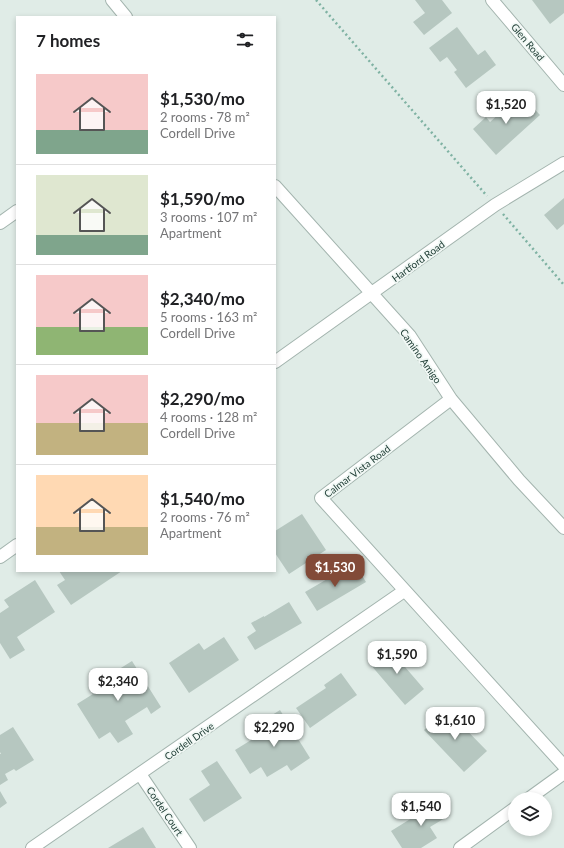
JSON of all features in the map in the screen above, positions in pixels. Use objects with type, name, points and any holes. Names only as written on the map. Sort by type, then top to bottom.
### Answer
[{"type":"street","points":[[112,0],[125,16]]},
{"type":"street","name":"Glen Road","points":[[492,0],[564,85]]},
{"type":"street","name":"Hartford Road","points":[[276,361],[495,205],[564,162]]},
{"type":"street","name":"Camino Amigo","points":[[276,187],[410,336],[451,399],[519,480],[564,528]]},
{"type":"street","points":[[0,223],[16,212]]},
{"type":"street","name":"Calmar Vista Road","points":[[451,399],[321,498],[564,766]]},
{"type":"street","points":[[0,557],[16,546]]},
{"type":"street","name":"Cordell Drive","points":[[32,848],[404,591]]},
{"type":"street","points":[[538,792],[564,773]]},
{"type":"street","name":"Cordel Court","points":[[140,774],[190,848]]},
{"type":"street","points":[[460,848],[508,813]]},
{"type":"path","points":[[316,0],[564,285]]},
{"type":"building","points":[[415,0],[442,0],[452,13],[424,35],[413,22],[425,13]]},
{"type":"building","points":[[532,0],[564,0],[564,13],[550,24]]},
{"type":"building","points":[[457,27],[478,55],[485,50],[496,65],[466,88],[454,72],[457,70],[447,57],[440,62],[429,48]]},
{"type":"building","points":[[523,97],[540,115],[496,155],[473,129],[486,117],[490,122],[510,104],[512,107]]},
{"type":"building","points":[[564,198],[564,224],[557,230],[544,215]]},
{"type":"building","points":[[302,514],[326,550],[289,574],[276,554],[276,530]]},
{"type":"building","points":[[356,566],[366,582],[317,611],[305,592],[341,571],[343,573]]},
{"type":"building","points":[[60,572],[120,572],[71,605],[57,585],[65,580]]},
{"type":"building","points":[[35,580],[55,612],[17,637],[25,650],[10,659],[0,643],[0,613],[9,607],[4,600]]},
{"type":"building","points":[[289,602],[302,623],[255,650],[247,637],[256,631],[251,623]]},
{"type":"building","points":[[224,637],[239,660],[189,693],[169,663],[199,643],[204,650]]},
{"type":"building","points":[[393,644],[404,656],[399,660],[424,689],[405,705],[370,664]]},
{"type":"building","points":[[132,661],[161,707],[151,714],[147,707],[125,721],[133,734],[118,743],[110,732],[99,739],[77,704],[93,694],[89,688]]},
{"type":"building","points":[[341,673],[357,695],[310,728],[296,708],[326,688],[324,685]]},
{"type":"building","points":[[446,709],[487,751],[464,772],[424,730]]},
{"type":"building","points":[[280,710],[310,758],[291,771],[287,765],[267,777],[261,767],[250,774],[235,750],[256,737],[257,739],[268,733],[261,722]]},
{"type":"building","points":[[13,727],[34,760],[16,771],[14,769],[5,774],[8,780],[0,785],[0,735]]},
{"type":"building","points":[[217,761],[242,798],[204,822],[189,799],[210,785],[201,771]]},
{"type":"building","points":[[0,791],[7,803],[0,808]]},
{"type":"building","points":[[441,800],[450,815],[430,827],[437,838],[421,848],[402,848],[391,831]]},
{"type":"building","points":[[143,827],[156,848],[108,848]]}]
